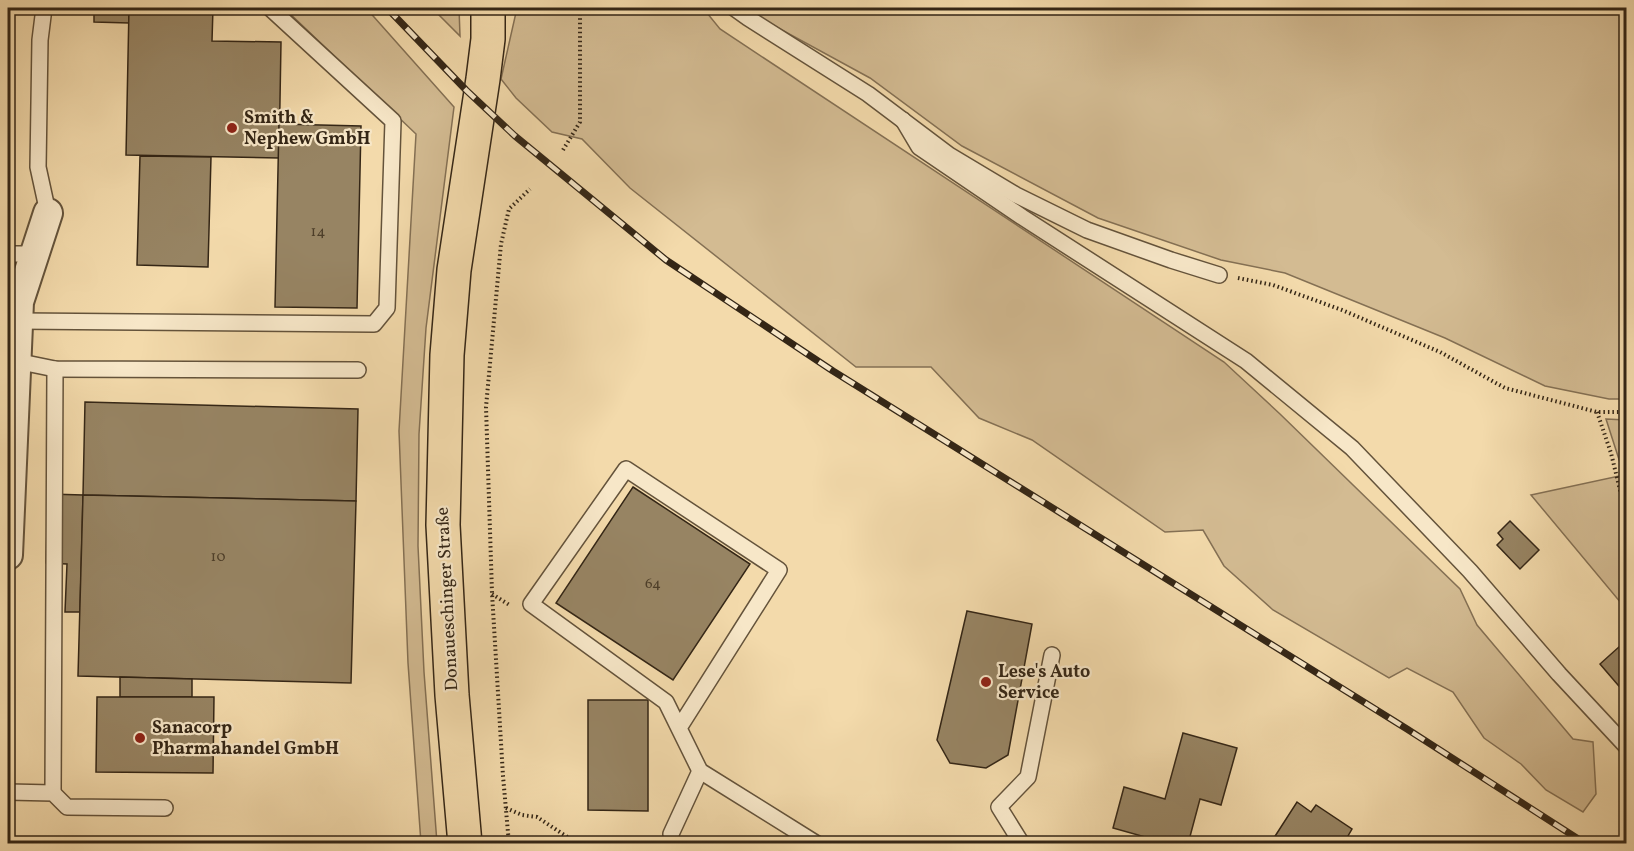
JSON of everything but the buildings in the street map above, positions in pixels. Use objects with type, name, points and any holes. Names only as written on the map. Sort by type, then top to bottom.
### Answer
[{"type":"main road","name":"Donaueschinger Straße","points":[[465,843],[452,695],[443,525],[447,355],[454,270],[488,39],[488,8]]},
{"type":"street","points":[[8,555],[9,470],[21,254],[48,213]]},
{"type":"lane","points":[[44,8],[40,40],[38,167],[48,213]]},
{"type":"lane","points":[[18,321],[374,324],[387,308],[393,121],[270,8]]},
{"type":"lane","points":[[734,8],[868,94],[949,155],[1016,195],[1087,230],[1219,275]]},
{"type":"lane","points":[[903,120],[920,147],[1022,217],[1246,361],[1353,448],[1470,571],[1559,674],[1626,746]]},
{"type":"lane","points":[[16,361],[55,369],[358,370]]},
{"type":"lane","points":[[52,793],[55,369]]},
{"type":"lane","points":[[679,728],[779,570],[626,470],[531,604],[666,702],[700,771],[817,843]]},
{"type":"lane","points":[[1022,843],[999,807],[1028,777],[1052,655]]},
{"type":"lane","points":[[671,834],[700,771]]},
{"type":"lane","points":[[8,792],[52,793],[67,807],[165,808]]},
{"type":"path","points":[[563,150],[580,123],[580,8]]},
{"type":"path","points":[[509,843],[492,593],[486,407],[501,244],[508,209],[530,189]]},
{"type":"path","points":[[1219,275],[1273,285],[1342,310],[1440,352],[1505,388],[1597,412],[1626,412]]},
{"type":"path","points":[[1597,412],[1611,453],[1620,490],[1626,502]]},
{"type":"path","points":[[505,807],[522,815],[537,817],[578,843]]},
{"type":"shaded area","points":[[284,8],[366,8],[454,107],[426,328],[419,434],[418,546],[424,672],[437,843],[421,843],[408,663],[399,431],[416,134]]},
{"type":"shaded area","points":[[432,8],[459,8],[460,36]]},
{"type":"shaded area","points":[[517,8],[703,8],[720,29],[1224,362],[1460,589],[1477,625],[1573,739],[1593,742],[1596,794],[1583,812],[1546,790],[1521,764],[1484,738],[1453,692],[1407,668],[1389,678],[1273,610],[1224,566],[1203,530],[1165,532],[1032,440],[979,418],[931,367],[856,367],[630,188],[582,139],[552,132],[516,98],[501,79]]},
{"type":"shaded area","points":[[746,8],[1626,8],[1626,399],[1609,399],[1545,386],[1445,338],[1285,273],[1221,260],[1098,218],[962,146],[870,78],[760,18]]},
{"type":"shaded area","points":[[1606,419],[1626,420],[1626,609],[1531,495],[1624,475]]},
{"type":"railway","points":[[387,8],[466,90],[515,136],[666,260],[833,371],[1407,729],[1586,844]]},
{"type":"place","name":"Smith & Nephew GmbH","points":[[232,128]]},
{"type":"place","name":"Lese's Auto Service","points":[[986,682]]},
{"type":"place","name":"Sanacorp Pharmahandel GmbH","points":[[140,738]]}]
